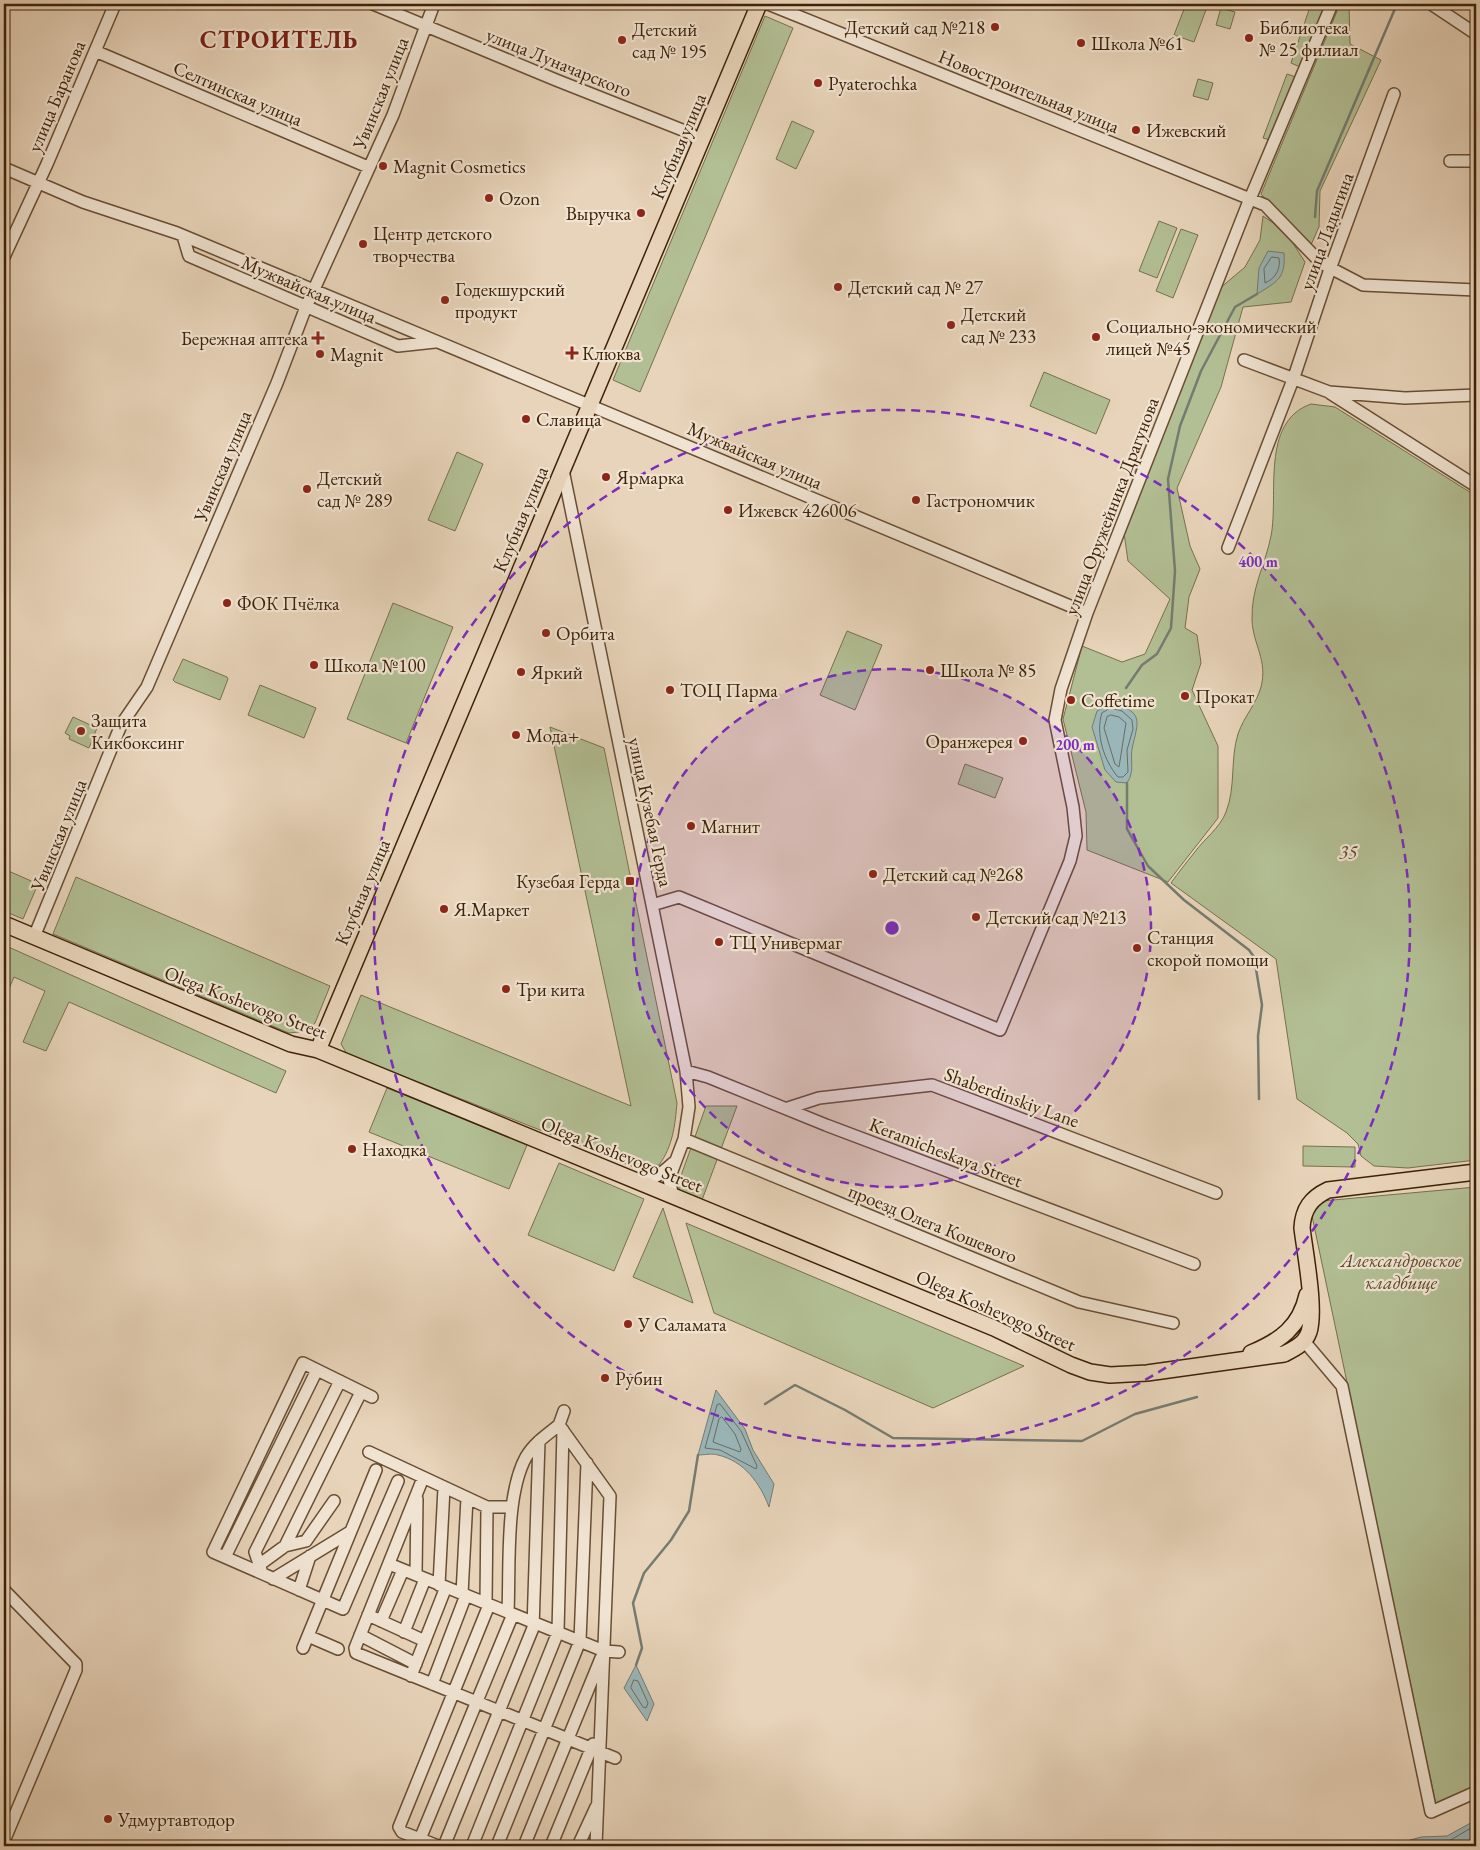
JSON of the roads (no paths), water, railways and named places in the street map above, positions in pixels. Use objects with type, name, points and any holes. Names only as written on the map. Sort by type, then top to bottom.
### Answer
[{"type":"main road","name":"Клубная улица","points":[[318,1050],[702,143],[758,4]]},
{"type":"main road","name":"Olega Koshevogo Street","points":[[4,924],[291,1044],[318,1050],[994,1328],[1090,1372],[1110,1375],[1147,1373],[1284,1354],[1296,1348],[1304,1341]]},
{"type":"main road","points":[[1304,1341],[1309,1332],[1312,1316],[1302,1217],[1307,1205],[1328,1190],[1476,1172]]},
{"type":"main road","points":[[1232,1361],[1266,1346],[1285,1335],[1301,1314],[1308,1287]]},
{"type":"street","name":"улица Баранова","points":[[4,256],[38,183],[115,4]]},
{"type":"street","name":"улица Луначарского","points":[[373,4],[690,132],[702,143]]},
{"type":"street","name":"Увинская улица","points":[[34,937],[121,725],[147,687],[250,448],[306,307],[393,115],[434,4]]},
{"type":"street","name":"Новостроительная улица","points":[[768,4],[1265,206],[1321,263],[1363,285],[1476,290]]},
{"type":"street","name":"улица Оружейника Драгунова","points":[[652,905],[679,897],[1000,1030],[1070,861],[1076,836],[1073,807],[1055,720],[1061,688],[1088,612],[1250,200],[1332,4]]},
{"type":"street","points":[[1431,4],[1476,34]]},
{"type":"street","name":"Селтинская улица","points":[[95,51],[368,167]]},
{"type":"street","name":"улица Ладыгина","points":[[1228,548],[1294,378],[1330,269],[1394,94]]},
{"type":"street","points":[[1450,162],[1476,161]]},
{"type":"street","name":"Мужвайская улица","points":[[4,168],[83,202],[183,236],[1088,612]]},
{"type":"street","name":"Мужвайская улица","points":[[183,236],[190,256],[398,346],[438,342]]},
{"type":"street","points":[[1244,360],[1329,392],[1476,486]]},
{"type":"street","points":[[1329,392],[1405,398],[1476,395]]},
{"type":"street","name":"улица Кузебая Герда","points":[[563,470],[686,1071],[689,1107],[684,1139],[674,1162]]},
{"type":"street","name":"Keramicheskaya Street","points":[[686,1071],[708,1077],[826,1125],[1194,1264]]},
{"type":"street","name":"Shaberdinskiy Lane","points":[[788,1108],[819,1098],[932,1085],[1216,1193]]},
{"type":"street","name":"проезд Олега Кошевого","points":[[684,1139],[1079,1302],[1173,1323]]},
{"type":"street","points":[[635,1181],[647,1181],[658,1176],[674,1162]]},
{"type":"street","points":[[673,1197],[668,1179],[674,1162]]},
{"type":"street","points":[[1304,1341],[1342,1386],[1431,1812],[1476,1792]]},
{"type":"street","points":[[372,1397],[303,1364],[213,1552],[260,1569],[273,1579],[343,1610],[398,1481]]},
{"type":"street","points":[[260,1569],[255,1552],[340,1382]]},
{"type":"street","points":[[260,1569],[285,1546],[361,1392]]},
{"type":"street","points":[[472,1846],[558,1632],[561,1427],[564,1410]]},
{"type":"street","points":[[420,1839],[476,1703],[510,1613],[512,1497],[526,1457],[540,1441],[561,1427]]},
{"type":"street","points":[[551,1846],[595,1751],[601,1728],[610,1496],[561,1427]]},
{"type":"street","points":[[444,1846],[533,1628],[540,1441]]},
{"type":"street","points":[[369,1452],[488,1507],[512,1507]]},
{"type":"street","points":[[497,1846],[580,1642],[587,1463]]},
{"type":"street","points":[[303,1648],[376,1470]]},
{"type":"street","points":[[423,1478],[355,1648],[356,1653],[615,1758]]},
{"type":"street","points":[[411,1676],[425,1641],[442,1586],[444,1488]]},
{"type":"street","points":[[404,1632],[420,1577],[418,1492]]},
{"type":"street","points":[[432,1684],[464,1594],[466,1498]]},
{"type":"street","points":[[285,1546],[306,1540],[334,1500]]},
{"type":"street","points":[[438,1846],[402,1832],[399,1827],[487,1604],[488,1507]]},
{"type":"street","points":[[273,1579],[350,1532]]},
{"type":"street","points":[[299,1590],[310,1556]]},
{"type":"street","points":[[389,1564],[580,1642],[604,1651],[619,1652]]},
{"type":"street","points":[[381,1621],[403,1570]]},
{"type":"street","points":[[4,1590],[76,1664],[76,1670],[4,1841]]},
{"type":"street","points":[[368,1615],[425,1641]]},
{"type":"street","points":[[308,1636],[338,1649]]},
{"type":"street","points":[[360,1636],[416,1664]]},
{"type":"street","points":[[524,1846],[604,1651]]},
{"type":"street","points":[[595,1751],[599,1800],[596,1846]]},
{"type":"street","points":[[578,1846],[599,1800]]},
{"type":"water","points":[[1268,251],[1284,253],[1282,274],[1270,286],[1257,294],[1259,268]]},
{"type":"water","points":[[1111,703],[1129,710],[1136,719],[1137,725],[1132,749],[1132,770],[1127,783],[1116,782],[1105,770],[1092,727],[1097,711]]},
{"type":"water","points":[[716,1390],[745,1429],[753,1450],[774,1484],[769,1507],[756,1482],[736,1462],[718,1455],[698,1455]]},
{"type":"water","points":[[636,1665],[654,1704],[647,1721],[624,1688]]},
{"type":"water","points":[[1476,1820],[1476,1846],[1389,1846],[1421,1837],[1447,1836]]},
{"type":"waterway","points":[[1315,217],[1317,191],[1397,4]]},
{"type":"waterway","points":[[1126,688],[1142,665],[1157,654],[1171,628],[1175,571],[1168,479],[1180,426],[1201,371],[1235,307],[1257,294]]},
{"type":"waterway","points":[[1127,783],[1127,829],[1148,866],[1184,900],[1249,950],[1254,957],[1262,1005],[1258,1036],[1259,1099]]},
{"type":"waterway","points":[[1244,961],[1254,957]]},
{"type":"waterway","points":[[765,1404],[795,1385],[845,1410],[893,1438],[1082,1441],[1135,1414],[1197,1397]]},
{"type":"waterway","points":[[636,1665],[642,1648],[633,1603],[644,1573],[671,1540],[689,1511],[698,1455]]},
{"type":"place","name":"Детский сад №218","points":[[995,27]]},
{"type":"place","name":"Библиотека № 25 филиал","points":[[1249,38]]},
{"type":"place","name":"Детский сад № 195","points":[[622,40]]},
{"type":"place","name":"Школа №61","points":[[1081,43]]},
{"type":"place","name":"Pyaterochka","points":[[818,83]]},
{"type":"place","name":"Ижевский","points":[[1136,130]]},
{"type":"place","name":"Magnit Cosmetics","points":[[383,166]]},
{"type":"place","name":"Ozon","points":[[489,198]]},
{"type":"place","name":"Выручка","points":[[641,213]]},
{"type":"place","name":"Центр детского творчества","points":[[363,244]]},
{"type":"place","name":"Детский сад № 27","points":[[838,287]]},
{"type":"place","name":"Годекшурский продукт","points":[[445,300]]},
{"type":"place","name":"Детский сад № 233","points":[[951,325]]},
{"type":"place","name":"Социально-экономический лицей №45","points":[[1096,337]]},
{"type":"place","name":"Бережная аптека","points":[[318,338]]},
{"type":"place","name":"Клюква","points":[[572,353]]},
{"type":"place","name":"Magnit","points":[[320,354]]},
{"type":"place","name":"Славица","points":[[526,419]]},
{"type":"place","name":"Ярмарка","points":[[606,477]]},
{"type":"place","name":"Детский сад № 289","points":[[307,489]]},
{"type":"place","name":"Гастрономчик","points":[[916,500]]},
{"type":"place","name":"Ижевск 426006","points":[[728,510]]},
{"type":"place","name":"ФОК Пчёлка","points":[[227,603]]},
{"type":"place","name":"Орбита","points":[[546,633]]},
{"type":"place","name":"Школа №100","points":[[314,665]]},
{"type":"place","name":"Школа № 85","points":[[930,670]]},
{"type":"place","name":"Яркий","points":[[521,672]]},
{"type":"place","name":"ТОЦ Парма","points":[[670,690]]},
{"type":"place","name":"Прокат","points":[[1185,696]]},
{"type":"place","name":"Coffetime","points":[[1071,700]]},
{"type":"place","name":"Защита Кикбоксинг","points":[[81,731]]},
{"type":"place","name":"Мода+","points":[[516,735]]},
{"type":"place","name":"Оранжерея","points":[[1023,741]]},
{"type":"place","name":"Магнит","points":[[691,826]]},
{"type":"place","name":"Детский сад №268","points":[[873,874]]},
{"type":"place","name":"Кузебая Герда","points":[[630,881]]},
{"type":"place","name":"Я.Маркет","points":[[444,909]]},
{"type":"place","name":"Детский сад №213","points":[[976,917]]},
{"type":"place","name":"ТЦ Универмаг","points":[[719,942]]},
{"type":"place","name":"Станция скорой помощи","points":[[1137,948]]},
{"type":"place","name":"Три кита","points":[[506,989]]},
{"type":"place","name":"Находка","points":[[352,1149]]},
{"type":"place","name":"У Саламата","points":[[628,1324]]},
{"type":"place","name":"Рубин","points":[[605,1378]]},
{"type":"place","name":"Удмуртавтодор","points":[[108,1819]]},
{"type":"district","name":"СТРОИТЕЛЬ","points":[[279,40]]},
{"type":"park label","name":"35","points":[[1348,852]]},
{"type":"park label","name":"Александровское кладбище","points":[[1401,1271]]}]
